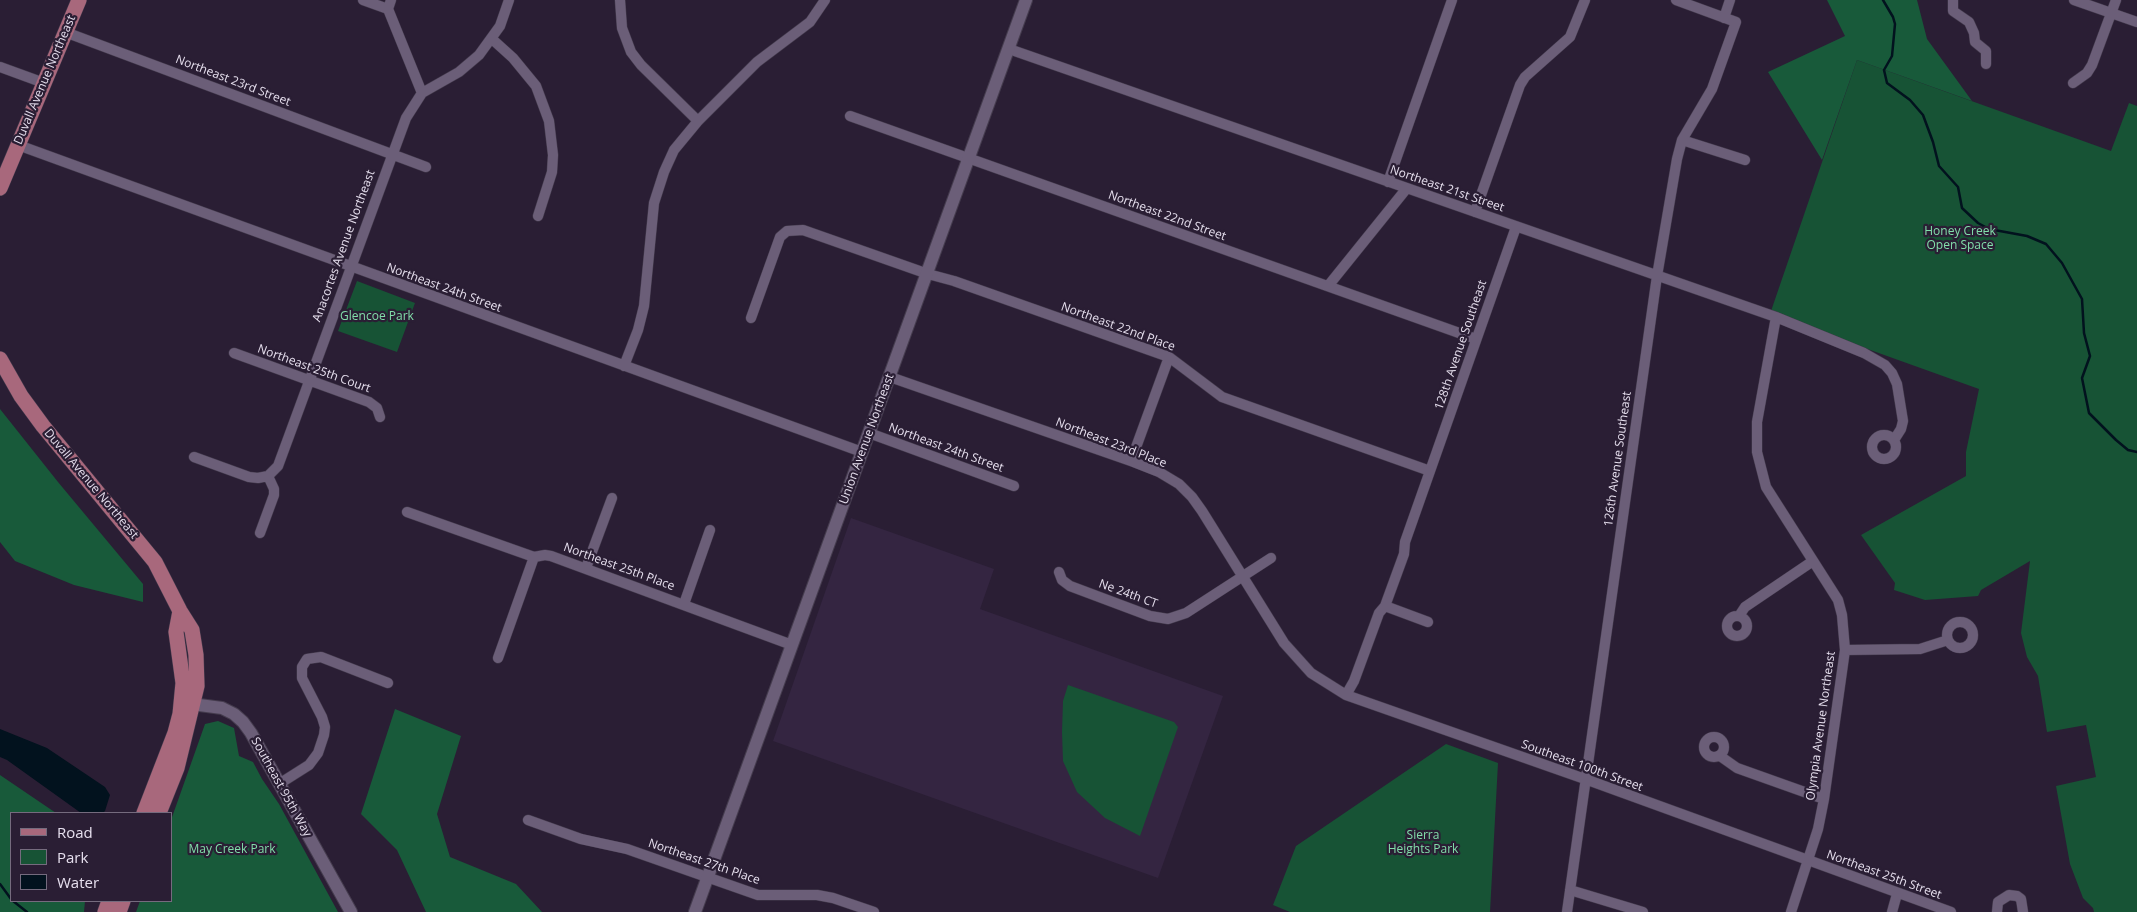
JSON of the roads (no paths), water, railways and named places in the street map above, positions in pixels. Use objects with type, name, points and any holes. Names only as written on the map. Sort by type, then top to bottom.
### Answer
[{"type":"main road","name":"Duvall Avenue Northeast","points":[[0,188],[66,32],[74,1]]},
{"type":"main road","name":"Duvall Avenue Northeast","points":[[0,359],[21,396],[43,426],[155,562],[192,630],[196,656],[197,686],[188,704]]},
{"type":"main road","points":[[160,812],[177,768],[188,704],[176,632],[180,611]]},
{"type":"main road","points":[[144,812],[188,704]]},
{"type":"street","points":[[363,0],[390,5],[422,93]]},
{"type":"street","name":"Anacortes Avenue Northeast","points":[[268,476],[278,466],[391,154],[406,118],[422,93],[470,64],[492,39],[500,26],[509,0]]},
{"type":"street","points":[[620,0],[622,28],[631,52],[641,65],[698,121]]},
{"type":"street","points":[[624,366],[638,330],[644,306],[652,221],[659,184],[674,150],[698,121],[756,62],[810,22],[825,0]]},
{"type":"street","name":"Union Avenue Northeast","points":[[695,912],[1026,0]]},
{"type":"street","points":[[1388,182],[1452,0]]},
{"type":"street","points":[[1476,212],[1520,85],[1526,77],[1570,37],[1585,0]]},
{"type":"street","points":[[1676,0],[1724,18],[1730,0]]},
{"type":"street","points":[[1953,0],[1954,10],[1969,22],[1974,33],[1975,42],[1986,51],[1986,64]]},
{"type":"street","points":[[2074,0],[2137,22]]},
{"type":"street","points":[[2073,83],[2087,73],[2092,65],[2116,0]]},
{"type":"street","name":"126th Avenue Southeast","points":[[1567,912],[1657,276],[1682,140],[1712,89],[1736,22],[1724,18]]},
{"type":"street","name":"Northeast 23rd Street","points":[[66,32],[426,167]]},
{"type":"street","points":[[492,39],[513,58],[536,86],[549,121],[553,155],[552,172],[538,216]]},
{"type":"street","name":"Northeast 21st Street","points":[[1009,49],[1776,317],[1875,358],[1892,373],[1901,396],[1903,421],[1901,429],[1894,440]]},
{"type":"street","points":[[0,67],[44,83]]},
{"type":"street","name":"Northeast 22nd Street","points":[[850,116],[1476,339]]},
{"type":"street","points":[[1682,140],[1745,160]]},
{"type":"street","name":"Northeast 24th Street","points":[[18,145],[862,452]]},
{"type":"street","points":[[1328,286],[1407,188]]},
{"type":"street","name":"128th Avenue Southeast","points":[[1346,695],[1354,681],[1379,613],[1385,606],[1430,471],[1516,227]]},
{"type":"street","name":"Northeast 22nd Place","points":[[751,318],[775,246],[780,237],[787,231],[802,230],[928,274],[954,281],[1169,357],[1222,397],[1430,471]]},
{"type":"street","name":"Olympia Avenue Northeast","points":[[1776,317],[1757,422],[1757,452],[1766,487],[1838,600],[1844,623],[1845,650],[1824,799],[1809,861],[1791,912]]},
{"type":"street","name":"Northeast 25th Court","points":[[234,353],[369,402],[376,408],[380,416]]},
{"type":"street","points":[[1131,461],[1169,357]]},
{"type":"street","name":"Northeast 23rd Place","points":[[890,377],[1131,461],[1160,472],[1179,484],[1192,496],[1284,643],[1300,662],[1326,684],[1346,695]]},
{"type":"street","name":"Northeast 24th Street","points":[[869,433],[1014,486]]},
{"type":"street","points":[[194,457],[249,477],[268,476],[274,489],[274,495],[260,533]]},
{"type":"street","points":[[586,568],[612,498]]},
{"type":"street","name":"Northeast 25th Place","points":[[407,512],[534,557],[552,556],[792,645]]},
{"type":"street","points":[[684,604],[710,530]]},
{"type":"street","points":[[498,658],[534,557]]},
{"type":"street","name":"Ne 24th CT","points":[[1058,572],[1062,580],[1070,586],[1160,619],[1168,619],[1186,613],[1271,558]]},
{"type":"street","points":[[1739,616],[1744,607],[1813,561]]},
{"type":"street","points":[[1385,606],[1428,622]]},
{"type":"street","points":[[1845,650],[1920,649],[1948,640]]},
{"type":"street","points":[[279,784],[309,764],[318,753],[324,735],[325,727],[322,716],[302,678],[302,667],[307,659],[321,658],[388,683]]},
{"type":"street","name":"Southeast 100th Street","points":[[1346,695],[1585,779],[1809,861]]},
{"type":"street","name":"Southeast 95th Way","points":[[188,704],[222,708],[243,722],[252,733],[351,912]]},
{"type":"street","points":[[1720,756],[1738,768],[1824,799]]},
{"type":"street","name":"Northeast 27th Place","points":[[528,820],[581,839],[627,849],[758,895],[817,895],[833,898],[874,912]]},
{"type":"street","name":"Northeast 25th Street","points":[[1809,861],[1951,912]]},
{"type":"street","points":[[1570,890],[1643,912]]},
{"type":"street","points":[[1892,912],[1897,894]]},
{"type":"street","points":[[1997,912],[1997,906],[2001,898],[2013,895],[2021,899],[2023,912]]},
{"type":"water","points":[[0,729],[47,748],[105,787],[110,795],[105,811],[80,812],[7,760],[0,757]]},
{"type":"waterway","points":[[1883,0],[1895,24],[1892,56],[1884,70],[1887,83],[1910,100],[1923,115],[1939,166],[1958,187],[1962,208],[1978,223],[1989,229],[2027,236],[2046,244],[2062,263],[2082,299],[2084,333],[2090,356],[2082,378],[2089,413],[2128,450],[2137,452]]},
{"type":"waterway","points":[[0,884],[10,898]]},
{"type":"waterway","points":[[14,902],[27,912]]},
{"type":"park label","name":"Honey Creek Open Space","points":[[1960,239]]},
{"type":"park label","name":"Glencoe Park","points":[[377,317]]},
{"type":"park label","name":"Sierra Heights Park","points":[[1423,843]]},
{"type":"park label","name":"May Creek Park","points":[[232,850]]}]
